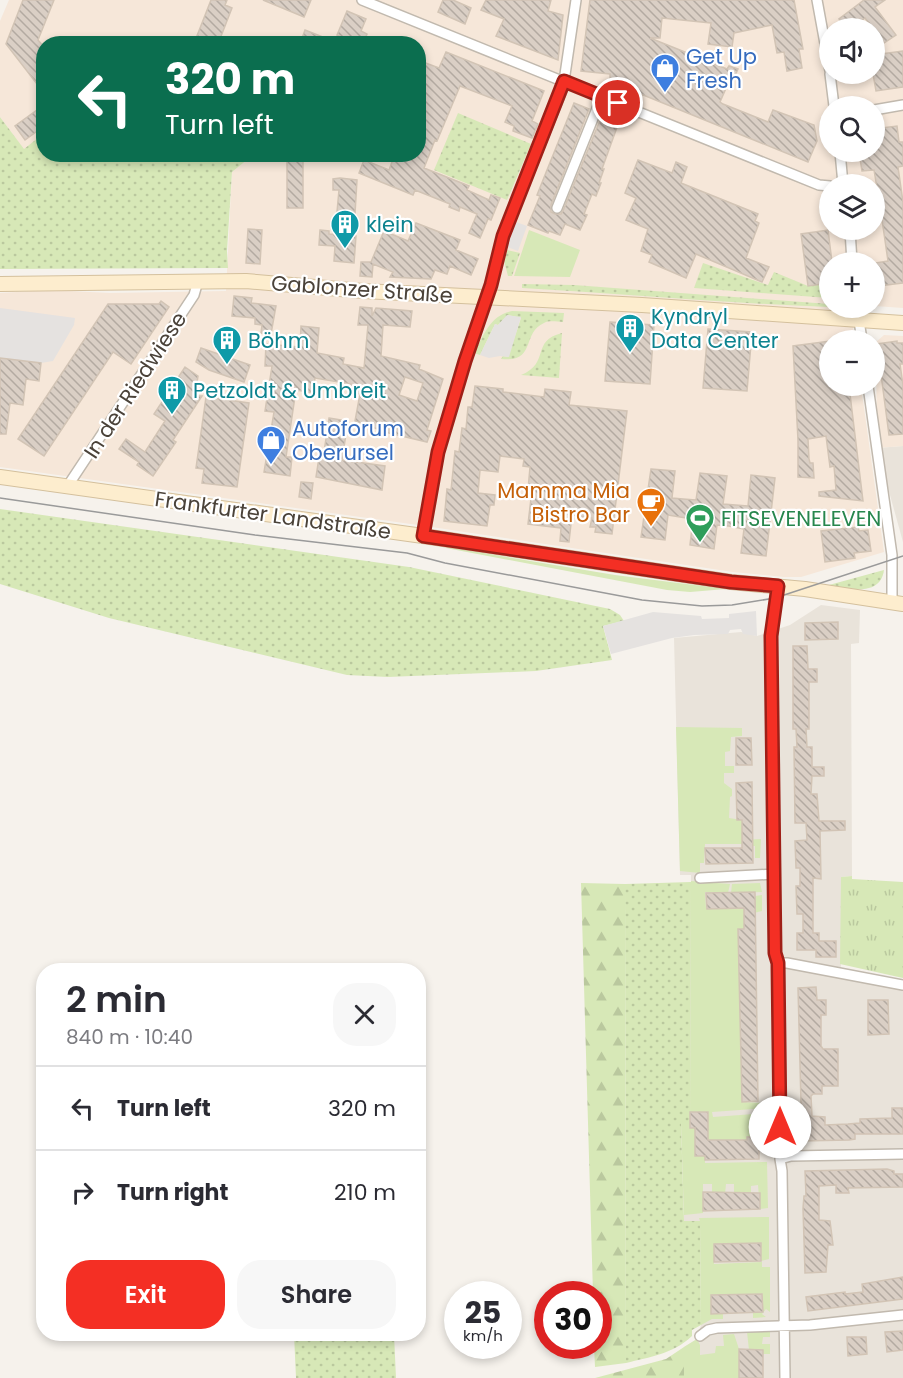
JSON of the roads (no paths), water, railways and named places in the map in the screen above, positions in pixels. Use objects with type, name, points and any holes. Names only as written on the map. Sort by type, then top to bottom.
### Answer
[{"type":"main road","name":"Gablonzer Straße","points":[[0,284],[246,281],[363,291],[819,312]]},
{"type":"main road","name":"Gablonzer Straße","points":[[878,318],[903,323]]},
{"type":"main road","name":"Frankfurter Landstraße","points":[[0,477],[898,604]]},
{"type":"street","points":[[362,0],[819,185]]},
{"type":"street","points":[[423,536],[438,452],[487,297],[503,236],[564,81],[576,0]]},
{"type":"street","points":[[817,0],[820,18]]},
{"type":"street","points":[[557,208],[602,96]]},
{"type":"street","points":[[885,108],[903,105]]},
{"type":"street","name":"In der Riedwiese","points":[[67,486],[194,295],[198,281]]},
{"type":"street","points":[[869,396],[898,604]]},
{"type":"street","points":[[778,586],[771,636],[775,953],[778,963],[783,1313],[786,1326],[785,1378]]},
{"type":"street","points":[[700,878],[774,874]]},
{"type":"street","points":[[778,963],[903,985]]},
{"type":"street","points":[[780,1159],[791,1156],[903,1154]]},
{"type":"street","points":[[700,1336],[708,1330],[717,1328],[810,1325],[903,1315]]},
{"type":"tram line","points":[[0,498],[255,535],[407,553],[445,563],[642,600],[702,606],[732,605],[775,598],[903,556]]},
{"type":"place","name":"Get Up Fresh","points":[[665,94]]},
{"type":"place","name":"klein","points":[[345,250]]},
{"type":"place","name":"Kyndryl Data Center","points":[[630,354]]},
{"type":"place","name":"Böhm","points":[[227,366]]},
{"type":"place","name":"Petzoldt & Umbreit","points":[[172,416]]},
{"type":"place","name":"Autoforum Oberursel","points":[[271,466]]},
{"type":"place","name":"Mamma Mia Bistro Bar","points":[[651,528]]},
{"type":"place","name":"FITSEVENELEVEN","points":[[700,544]]}]
